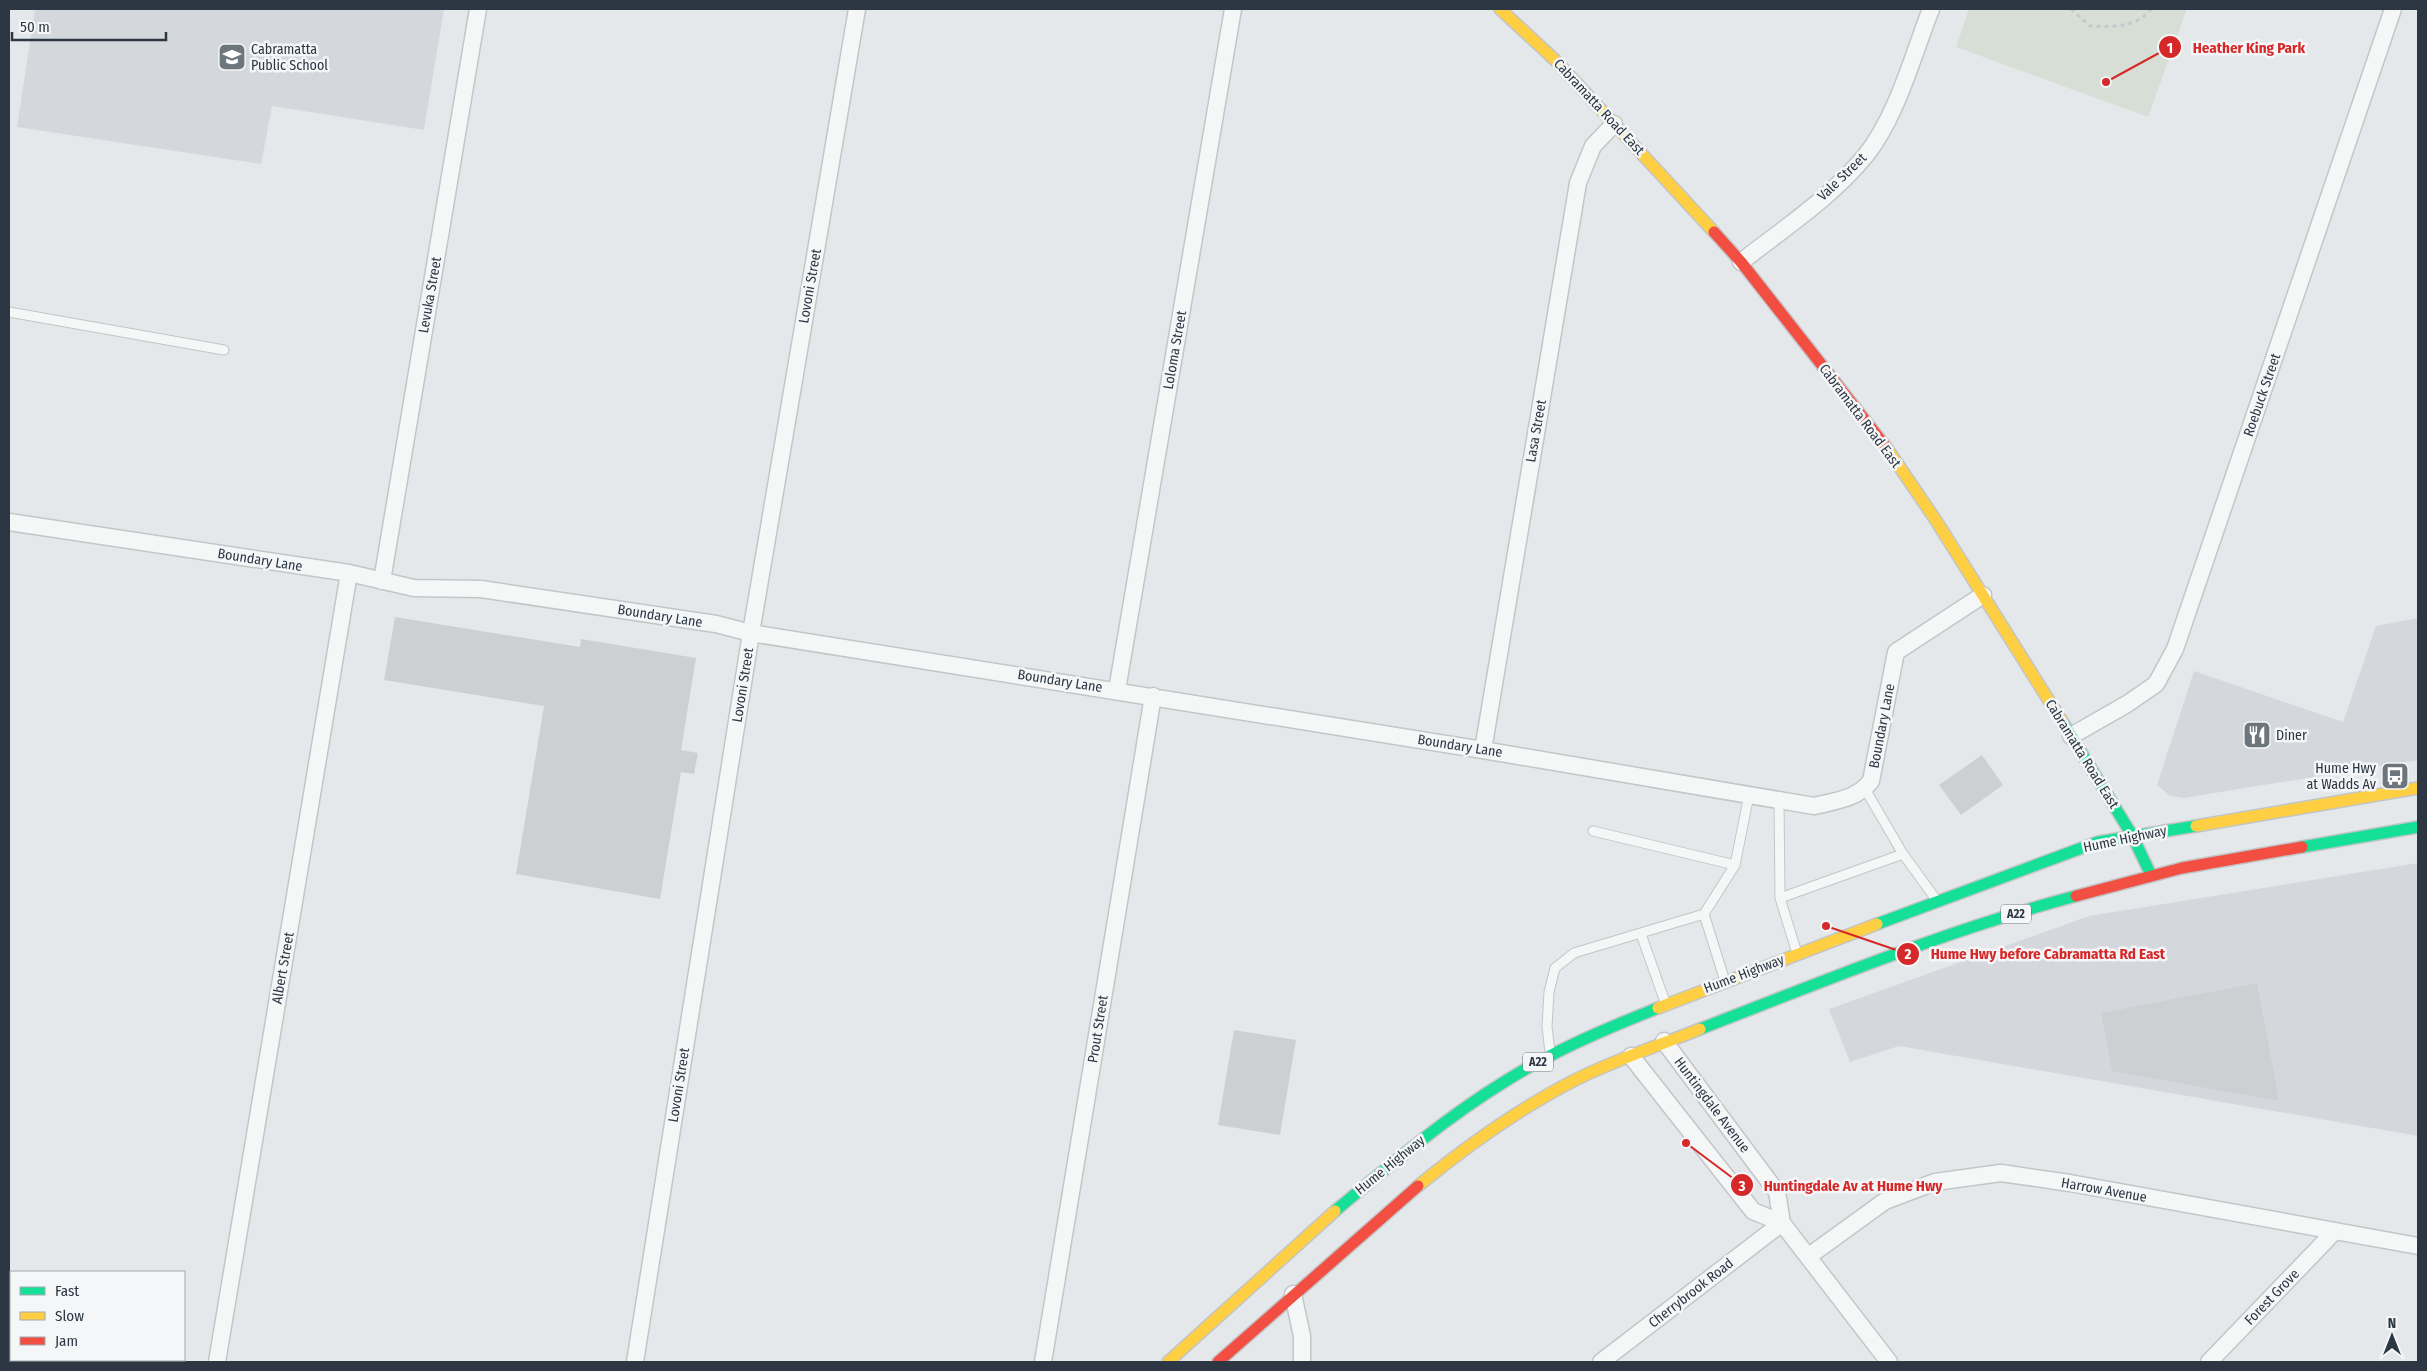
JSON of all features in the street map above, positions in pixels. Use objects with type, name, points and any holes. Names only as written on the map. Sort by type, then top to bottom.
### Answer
[{"type":"main road","name":"Cabramatta Road East","points":[[1500,9],[1555,60],[1742,262],[1876,433],[1935,519],[2071,736],[2132,835],[2151,875]]},
{"type":"main road","name":"Hume Highway","points":[[1168,1362],[1239,1294],[1387,1167],[1466,1107],[1550,1055],[1597,1032],[1798,953],[2091,845],[2132,835],[2418,788]]},
{"type":"main road","name":"A22","points":[[1218,1362],[1386,1212],[1456,1155],[1520,1111],[1580,1078],[1664,1041],[1882,960],[2028,909],[2151,875],[2418,828]]},
{"type":"street","name":"Levuka Street","points":[[382,581],[478,9]]},
{"type":"street","name":"Lovoni Street","points":[[635,1362],[751,633],[857,9]]},
{"type":"street","name":"Loloma Street","points":[[1116,690],[1233,9]]},
{"type":"street","name":"Vale Street","points":[[1742,262],[1814,204],[1866,154],[1892,110],[1931,9]]},
{"type":"street","name":"Roebuck Street","points":[[2071,736],[2128,704],[2156,684],[2175,649],[2394,9]]},
{"type":"street","name":"Lasa Street","points":[[1483,750],[1578,183],[1593,146],[1614,124]]},
{"type":"street","name":"Boundary Lane","points":[[9,522],[349,573],[414,588],[481,589],[716,624],[751,633],[1153,696],[1814,806],[1850,798],[1866,788],[1871,781],[1896,652],[1983,595]]},
{"type":"street","name":"Albert Street","points":[[217,1362],[349,573]]},
{"type":"street","name":"Prout Street","points":[[1043,1362],[1153,696]]},
{"type":"street","name":"Huntingdale Avenue","points":[[1664,1041],[1777,1192],[1782,1223]]},
{"type":"street","points":[[1631,1056],[1753,1211],[1782,1223],[1889,1362]]},
{"type":"street","name":"Harrow Avenue","points":[[1809,1256],[1885,1201],[1935,1182],[2002,1173],[2070,1183],[2418,1246]]},
{"type":"street","name":"Cherrybrook Road","points":[[1601,1362],[1782,1223]]},
{"type":"street","name":"Forest Grove","points":[[2209,1362],[2335,1231]]},
{"type":"street","points":[[1293,1294],[1302,1336],[1302,1362]]},
{"type":"lane","points":[[9,312],[224,350]]},
{"type":"lane","points":[[1866,788],[1903,854],[1937,901]]},
{"type":"lane","points":[[1550,1055],[1547,1028],[1549,992],[1555,968],[1574,953],[1704,914],[1735,865],[1750,795]]},
{"type":"lane","points":[[1779,800],[1780,898],[1798,953]]},
{"type":"lane","points":[[1593,831],[1735,865]]},
{"type":"lane","points":[[1780,898],[1903,854]]},
{"type":"lane","points":[[1704,914],[1726,981]]},
{"type":"lane","points":[[1641,934],[1666,1004]]},
{"type":"path","points":[[2071,9],[2090,26],[2111,27],[2130,24],[2151,9]]},
{"type":"shaded area","name":"Cabramatta Public School","points":[[35,9],[444,9],[424,130],[272,106],[261,164],[17,127]]},
{"type":"shaded area","points":[[1969,9],[2187,9],[2148,117],[1956,47]]},
{"type":"shaded area","points":[[2418,618],[2418,760],[2184,798],[2170,796],[2157,785],[2194,671],[2343,722],[2376,626]]},
{"type":"shaded area","points":[[2418,863],[2418,1136],[1899,1046],[1850,1062],[1829,1009],[2089,916]]},
{"type":"building","points":[[395,617],[580,647],[581,639],[696,658],[681,750],[698,753],[694,774],[681,772],[660,899],[516,874],[544,706],[384,680]]},
{"type":"building","points":[[1982,755],[2003,785],[1961,815],[1939,785]]},
{"type":"building","points":[[2257,983],[2279,1101],[2112,1071],[2101,1013]]},
{"type":"building","points":[[1234,1030],[1296,1040],[1280,1135],[1218,1125]]},
{"type":"traffic: fast","points":[[2063,723],[2132,835],[2151,875]]},
{"type":"traffic: fast","points":[[1877,924],[2098,842],[2196,826]]},
{"type":"traffic: fast","points":[[2302,847],[2418,827]]},
{"type":"traffic: fast","points":[[1700,1029],[1933,940],[2076,896]]},
{"type":"traffic: fast","points":[[1335,1211],[1439,1127],[1504,1082],[1541,1060],[1580,1041],[1658,1008]]},
{"type":"traffic: slow","points":[[1500,9],[1555,60],[1714,232]]},
{"type":"traffic: slow","points":[[1886,447],[1935,519],[2063,723]]},
{"type":"traffic: slow","points":[[2196,826],[2418,788]]},
{"type":"traffic: slow","points":[[1658,1008],[1877,924]]},
{"type":"traffic: slow","points":[[1418,1186],[1496,1128],[1557,1089],[1609,1065],[1700,1029]]},
{"type":"traffic: slow","points":[[1168,1362],[1335,1211]]},
{"type":"traffic: jam","points":[[1714,232],[1741,262],[1886,447]]},
{"type":"traffic: jam","points":[[2076,896],[2182,868],[2302,847]]},
{"type":"traffic: jam","points":[[1218,1362],[1418,1186]]},
{"type":"place","name":"Cabramatta Public School","points":[[232,57]]},
{"type":"place","name":"Heather King Park","points":[[2106,82]]},
{"type":"place","name":"Diner","points":[[2257,735]]},
{"type":"place","name":"Hume Hwy at Wadds Av","points":[[2395,776]]},
{"type":"place","name":"Hume Hwy before Cabramatta Rd East","points":[[1826,926]]},
{"type":"place","name":"Huntingdale Av at Hume Hwy","points":[[1686,1143]]}]
